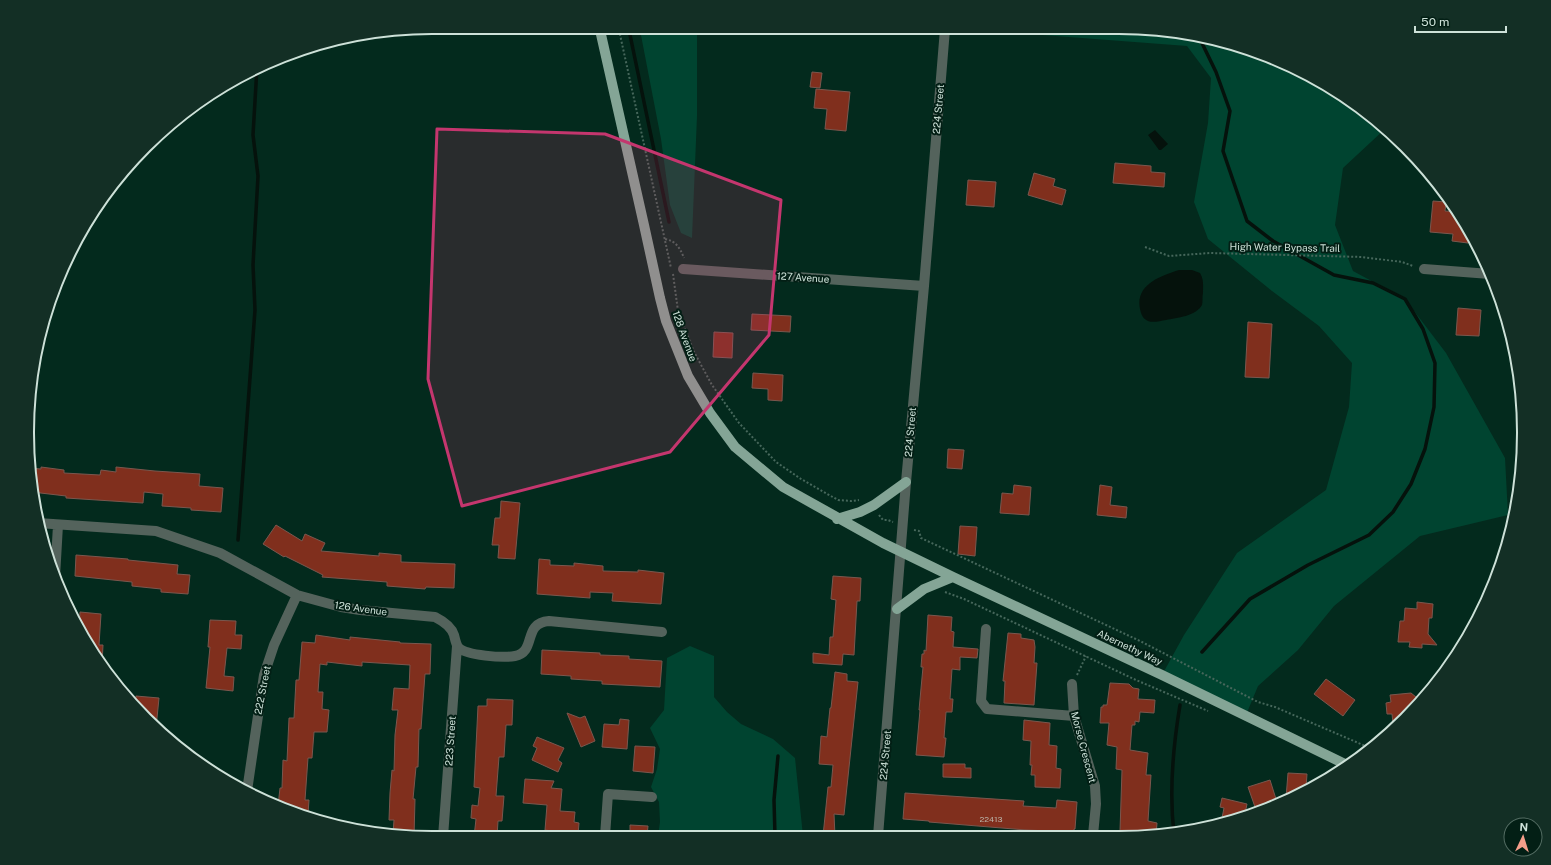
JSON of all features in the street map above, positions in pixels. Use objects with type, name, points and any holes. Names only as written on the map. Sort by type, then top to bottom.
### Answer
[{"type":"main road","name":"128 Avenue","points":[[601,34],[660,298],[666,321],[688,376],[710,413],[734,447],[783,487],[837,519],[883,543],[900,550]]},
{"type":"main road","points":[[837,519],[860,512],[874,505],[906,482]]},
{"type":"main road","name":"Abernethy Way","points":[[900,550],[953,577],[1156,672],[1342,763]]},
{"type":"main road","points":[[897,609],[924,589],[953,577]]},
{"type":"street","name":"224 Street","points":[[878,831],[897,609],[900,550],[924,286],[945,34]]},
{"type":"street","name":"127 Avenue","points":[[685,269],[924,286]]},
{"type":"street","points":[[1424,269],[1484,274]]},
{"type":"street","name":"126 Avenue","points":[[45,524],[156,531],[220,553],[298,595],[360,610],[435,617],[445,622],[450,628],[457,646]]},
{"type":"street","points":[[56,563],[58,525]]},
{"type":"street","name":"222 Street","points":[[248,786],[264,675],[274,645],[298,595]]},
{"type":"street","points":[[457,646],[470,653],[515,656],[521,654],[525,650],[533,629],[537,624],[548,621],[662,632]]},
{"type":"street","points":[[986,629],[981,701],[987,708],[1074,716]]},
{"type":"street","name":"223 Street","points":[[443,831],[457,646]]},
{"type":"street","name":"Morse Crescent","points":[[1072,684],[1074,716],[1096,786],[1094,831]]},
{"type":"street","points":[[605,831],[608,794],[652,798]]},
{"type":"path","points":[[620,34],[676,290],[678,311],[694,352],[712,386],[739,424],[776,462],[819,490],[838,500],[851,501],[863,498]]},
{"type":"path","points":[[665,239],[672,240],[678,246],[684,256],[685,269]]},
{"type":"path","name":"High Water Bypass Trail","points":[[1145,246],[1169,256],[1210,254],[1362,257],[1402,262],[1424,269]]},
{"type":"path","points":[[878,514],[883,521],[888,520]]},
{"type":"path","points":[[915,530],[919,531],[921,538],[1140,641],[1258,702],[1275,707],[1365,746]]},
{"type":"path","points":[[942,591],[964,599],[1212,713]]},
{"type":"path","points":[[1072,684],[1086,656]]},
{"type":"highlighted area","points":[[437,129],[605,134],[781,200],[769,335],[670,452],[462,506],[428,379]]},
{"type":"green space","points":[[641,34],[697,34],[697,116],[692,238],[681,233],[670,205],[661,139]]},
{"type":"green space","points":[[1029,34],[1118,34],[1171,37],[1247,55],[1271,64],[1318,87],[1361,116],[1381,133],[1343,168],[1335,225],[1353,271],[1405,299],[1446,353],[1505,458],[1508,515],[1420,536],[1334,606],[1298,650],[1258,686],[1246,715],[1162,675],[1184,635],[1237,553],[1326,490],[1349,407],[1352,363],[1319,326],[1272,291],[1208,239],[1194,202],[1208,123],[1211,78],[1187,46]]},
{"type":"green space","points":[[690,646],[714,656],[714,697],[727,712],[741,724],[773,739],[795,758],[802,831],[659,831],[659,802],[651,787],[657,769],[660,749],[650,728],[664,710],[667,658]]},
{"type":"shaded area","points":[[1155,130],[1168,144],[1161,150],[1159,150],[1148,135]]},
{"type":"shaded area","points":[[1179,270],[1192,270],[1200,273],[1203,283],[1202,305],[1195,312],[1186,316],[1157,322],[1150,322],[1146,320],[1140,309],[1139,301],[1141,294],[1150,283],[1164,275]]},
{"type":"building","points":[[812,72],[822,73],[820,88],[810,87]]},
{"type":"building","points":[[816,89],[850,92],[846,131],[825,129],[827,109],[814,108]]},
{"type":"building","points":[[1115,163],[1151,166],[1151,172],[1165,173],[1164,187],[1113,183]]},
{"type":"building","points":[[1034,173],[1055,179],[1053,186],[1066,190],[1062,205],[1028,195]]},
{"type":"building","points":[[968,180],[996,182],[994,207],[966,205]]},
{"type":"building","points":[[1433,201],[1443,202],[1446,205],[1445,211],[1450,211],[1469,242],[1468,243],[1452,241],[1453,234],[1430,232]]},
{"type":"building","points":[[1458,308],[1481,310],[1479,336],[1456,335]]},
{"type":"building","points":[[752,314],[791,316],[790,332],[751,330]]},
{"type":"building","points":[[1248,322],[1272,324],[1269,378],[1245,377]]},
{"type":"building","points":[[714,332],[733,333],[732,358],[713,357]]},
{"type":"building","points":[[753,373],[783,375],[782,401],[768,400],[768,389],[752,388]]},
{"type":"building","points":[[948,449],[964,450],[962,469],[947,468]]},
{"type":"building","points":[[41,467],[64,470],[64,473],[100,475],[101,470],[116,472],[116,467],[200,474],[199,486],[223,488],[221,512],[162,506],[163,494],[144,492],[143,503],[66,498],[66,496],[39,493],[36,469],[41,469]]},
{"type":"building","points":[[1014,485],[1031,487],[1029,515],[1000,513],[1002,493],[1013,494]]},
{"type":"building","points":[[1100,485],[1112,487],[1110,505],[1127,507],[1126,518],[1097,515]]},
{"type":"building","points":[[501,501],[520,503],[515,559],[498,558],[499,545],[492,545],[495,518],[500,518]]},
{"type":"building","points":[[276,525],[302,541],[305,534],[325,543],[321,551],[379,556],[379,553],[401,555],[401,562],[455,564],[454,588],[426,587],[425,589],[387,586],[387,582],[322,577],[323,575],[285,556],[284,557],[263,544]]},
{"type":"building","points":[[960,526],[977,527],[975,556],[958,554]]},
{"type":"building","points":[[76,555],[178,565],[177,574],[190,575],[188,594],[161,592],[161,589],[132,586],[132,582],[75,576]]},
{"type":"building","points":[[539,559],[550,560],[550,565],[574,566],[574,563],[603,566],[603,571],[638,572],[638,570],[664,573],[661,604],[612,601],[613,593],[590,592],[590,598],[537,594]]},
{"type":"building","points":[[833,576],[861,578],[860,601],[857,601],[854,655],[843,654],[842,665],[813,663],[813,653],[829,655],[830,637],[833,637],[836,600],[831,599]]},
{"type":"building","points":[[1417,602],[1433,604],[1432,618],[1429,618],[1428,634],[1437,645],[1422,644],[1422,648],[1409,647],[1410,642],[1398,642],[1400,621],[1404,621],[1405,608],[1417,609]]},
{"type":"building","points":[[80,612],[101,614],[99,645],[103,645],[102,656],[87,632],[80,618]]},
{"type":"building","points":[[928,615],[952,617],[951,631],[954,632],[953,647],[978,649],[977,658],[960,657],[960,670],[952,669],[950,699],[953,699],[952,712],[946,712],[944,757],[916,755],[923,667],[921,667],[922,654],[924,654],[924,650],[926,651]]},
{"type":"building","points":[[210,620],[236,621],[235,635],[242,635],[241,649],[227,648],[224,676],[234,677],[233,691],[206,688],[210,647],[208,647]]},
{"type":"building","points":[[1008,633],[1021,634],[1021,638],[1034,640],[1034,663],[1037,663],[1034,705],[1004,703],[1005,681],[1003,681]]},
{"type":"building","points":[[316,635],[350,640],[350,637],[400,643],[431,644],[430,674],[425,674],[421,729],[419,729],[418,767],[416,767],[413,799],[415,799],[414,830],[393,829],[394,820],[389,820],[390,793],[392,770],[394,771],[395,735],[398,710],[392,710],[394,688],[409,689],[410,665],[362,662],[362,666],[327,662],[327,665],[320,664],[318,692],[323,692],[322,709],[329,710],[327,732],[314,732],[312,758],[308,758],[305,800],[309,800],[308,811],[279,800],[280,788],[282,788],[283,760],[287,761],[289,718],[294,718],[296,680],[299,680],[302,642],[315,643]]},
{"type":"building","points":[[542,650],[600,653],[600,655],[629,656],[629,659],[662,661],[660,687],[602,684],[602,681],[571,679],[571,676],[541,674]]},
{"type":"building","points":[[835,672],[847,674],[847,681],[858,682],[844,815],[834,814],[835,831],[824,831],[828,787],[831,787],[833,765],[819,764],[821,736],[827,737]]},
{"type":"building","points":[[1326,679],[1355,700],[1343,716],[1314,694]]},
{"type":"building","points":[[1110,683],[1129,684],[1133,688],[1139,689],[1138,699],[1155,700],[1154,713],[1140,712],[1139,722],[1135,721],[1135,725],[1132,725],[1130,750],[1148,753],[1146,775],[1151,775],[1148,821],[1157,823],[1156,829],[1120,831],[1122,770],[1116,769],[1117,747],[1107,745],[1109,723],[1100,723],[1101,707],[1103,707],[1103,705],[1107,705]]},
{"type":"building","points":[[1411,693],[1416,697],[1393,721],[1392,714],[1387,714],[1386,703],[1391,702],[1390,695]]},
{"type":"building","points":[[136,696],[159,698],[157,720],[151,714],[136,698]]},
{"type":"building","points":[[487,699],[513,700],[512,725],[506,725],[504,757],[499,757],[496,796],[504,796],[502,821],[498,821],[497,831],[475,831],[476,819],[471,818],[472,805],[478,806],[480,788],[474,787],[478,706],[487,706]]},
{"type":"building","points":[[567,713],[580,718],[585,716],[595,741],[581,747]]},
{"type":"building","points":[[620,719],[629,720],[627,749],[602,747],[604,724],[619,725]]},
{"type":"building","points":[[1024,720],[1050,723],[1049,745],[1057,746],[1056,768],[1061,769],[1060,788],[1035,787],[1035,775],[1031,775],[1032,765],[1030,765],[1031,741],[1023,740]]},
{"type":"building","points":[[537,737],[564,748],[558,760],[562,763],[558,772],[532,760],[537,748],[533,746]]},
{"type":"building","points":[[635,746],[655,747],[653,773],[633,771]]},
{"type":"building","points":[[943,764],[965,764],[965,768],[971,768],[971,778],[943,777]]},
{"type":"building","points":[[1288,773],[1307,774],[1306,784],[1286,794]]},
{"type":"building","points":[[525,779],[554,781],[551,788],[562,789],[560,811],[575,812],[574,822],[579,823],[578,831],[545,830],[547,805],[523,803]]},
{"type":"building","points":[[1270,780],[1276,799],[1255,807],[1248,787]]},
{"type":"building","points":[[905,793],[1024,801],[1023,806],[1056,808],[1057,800],[1077,802],[1074,831],[1026,830],[903,819]]},
{"type":"building","points":[[1222,798],[1247,804],[1246,810],[1222,817],[1224,808],[1220,807]]},
{"type":"building","points":[[630,825],[648,826],[648,831],[630,831]]},
{"type":"waterway","points":[[630,34],[669,222]]},
{"type":"waterway","points":[[1202,43],[1216,72],[1230,111],[1223,151],[1247,221],[1273,241],[1334,275],[1373,283],[1405,299],[1423,329],[1435,363],[1434,407],[1425,449],[1411,484],[1393,512],[1369,535],[1308,565],[1250,599],[1202,652]]},
{"type":"waterway","points":[[238,540],[255,310],[253,265],[258,176],[253,135],[257,75]]},
{"type":"waterway","points":[[1174,827],[1172,770],[1180,705]]},
{"type":"waterway","points":[[775,831],[774,800],[778,756]]}]
